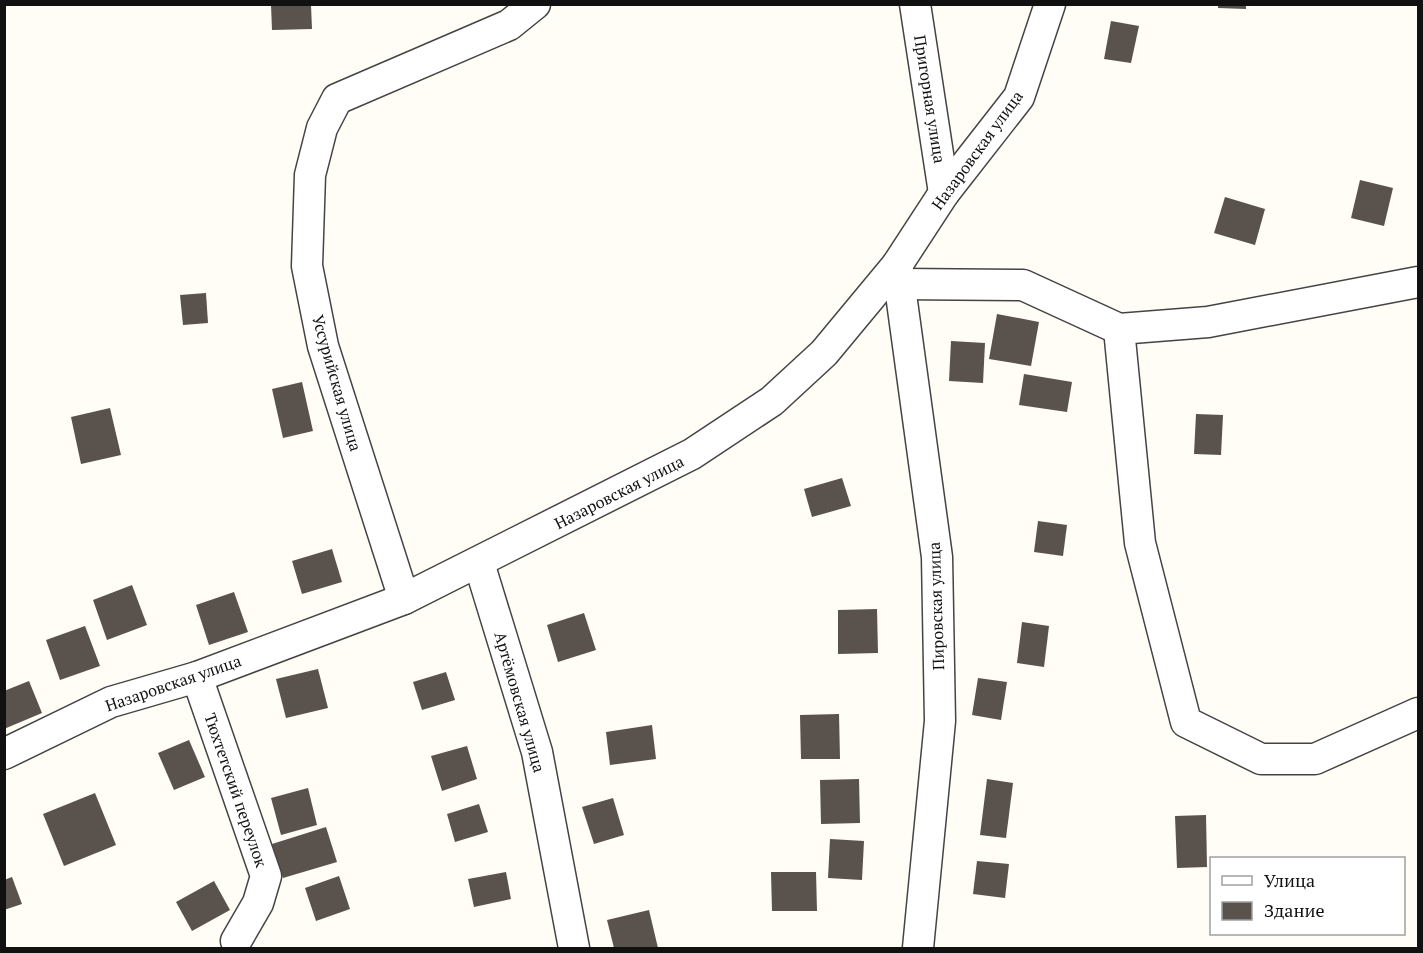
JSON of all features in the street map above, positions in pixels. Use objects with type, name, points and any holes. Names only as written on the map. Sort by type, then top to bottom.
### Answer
[{"type":"street","name":"Уссурийская улица","points":[[404,599],[323,346],[307,266],[310,175],[322,128],[337,99],[509,25],[536,4]]},
{"type":"street","name":"Пригорная улица","points":[[915,4],[944,193]]},
{"type":"street","name":"Назаровская улица","points":[[4,754],[111,702],[197,677],[404,599],[692,454],[772,401],[824,353],[898,275],[944,193],[1019,97],[1050,4]]},
{"type":"street","points":[[898,275],[1023,285],[1119,329],[1208,322],[1419,282]]},
{"type":"street","name":"Пировская улица","points":[[898,275],[937,557],[940,721],[918,948]]},
{"type":"street","points":[[1119,329],[1140,543],[1186,722],[1261,759],[1315,759],[1419,713]]},
{"type":"street","name":"Артёмовская улица","points":[[479,563],[537,752],[574,948]]},
{"type":"street","name":"Тюхтетский переулок","points":[[197,677],[266,876],[258,903],[236,941]]},
{"type":"building","points":[[1218,4],[1246,4],[1246,9],[1218,8]]},
{"type":"building","points":[[271,5],[311,5],[312,29],[272,30]]},
{"type":"building","points":[[1111,21],[1139,26],[1131,63],[1104,59]]},
{"type":"building","points":[[1360,180],[1393,188],[1384,226],[1351,218]]},
{"type":"building","points":[[1225,197],[1265,209],[1255,245],[1214,233]]},
{"type":"building","points":[[206,293],[208,323],[183,325],[180,295]]},
{"type":"building","points":[[997,314],[1039,322],[1031,366],[989,359]]},
{"type":"building","points":[[951,341],[985,343],[983,383],[949,381]]},
{"type":"building","points":[[1024,374],[1072,382],[1067,412],[1019,405]]},
{"type":"building","points":[[302,382],[313,431],[283,438],[272,389]]},
{"type":"building","points":[[110,408],[121,455],[81,464],[71,417]]},
{"type":"building","points":[[1196,414],[1223,415],[1221,455],[1194,454]]},
{"type":"building","points":[[842,478],[851,506],[812,517],[804,489]]},
{"type":"building","points":[[1038,521],[1067,525],[1063,556],[1034,552]]},
{"type":"building","points":[[332,549],[342,582],[302,594],[292,561]]},
{"type":"building","points":[[132,585],[147,625],[107,640],[93,600]]},
{"type":"building","points":[[234,592],[248,632],[209,645],[196,605]]},
{"type":"building","points":[[877,609],[878,653],[838,654],[838,610]]},
{"type":"building","points":[[584,613],[596,650],[558,662],[547,625]]},
{"type":"building","points":[[1022,622],[1049,626],[1044,667],[1017,663]]},
{"type":"building","points":[[85,626],[100,666],[60,680],[46,640]]},
{"type":"building","points":[[318,669],[328,708],[286,718],[276,679]]},
{"type":"building","points":[[446,672],[455,700],[422,710],[413,682]]},
{"type":"building","points":[[978,678],[1007,682],[1001,720],[972,715]]},
{"type":"building","points":[[29,681],[42,713],[4,729],[4,691]]},
{"type":"building","points":[[839,714],[840,759],[801,759],[800,715]]},
{"type":"building","points":[[652,725],[656,759],[610,765],[606,732]]},
{"type":"building","points":[[189,740],[205,777],[174,790],[158,753]]},
{"type":"building","points":[[467,746],[477,779],[442,791],[431,756]]},
{"type":"building","points":[[859,779],[860,823],[821,824],[820,780]]},
{"type":"building","points":[[987,779],[1013,783],[1006,838],[980,835]]},
{"type":"building","points":[[308,788],[317,825],[281,835],[271,798]]},
{"type":"building","points":[[95,793],[116,845],[64,866],[43,814]]},
{"type":"building","points":[[613,798],[624,835],[594,844],[582,807]]},
{"type":"building","points":[[479,804],[488,832],[455,842],[447,814]]},
{"type":"building","points":[[1206,815],[1207,867],[1177,868],[1175,816]]},
{"type":"building","points":[[326,827],[337,862],[283,878],[272,844]]},
{"type":"building","points":[[830,839],[864,841],[862,880],[828,878]]},
{"type":"building","points":[[977,861],[1009,864],[1005,898],[973,894]]},
{"type":"building","points":[[506,872],[511,899],[474,907],[468,879]]},
{"type":"building","points":[[771,872],[816,872],[817,911],[772,911]]},
{"type":"building","points":[[339,876],[350,909],[316,921],[305,888]]},
{"type":"building","points":[[12,877],[22,904],[4,910],[4,880]]},
{"type":"building","points":[[214,881],[230,910],[192,931],[176,902]]},
{"type":"building","points":[[649,910],[658,948],[614,948],[607,920]]}]
